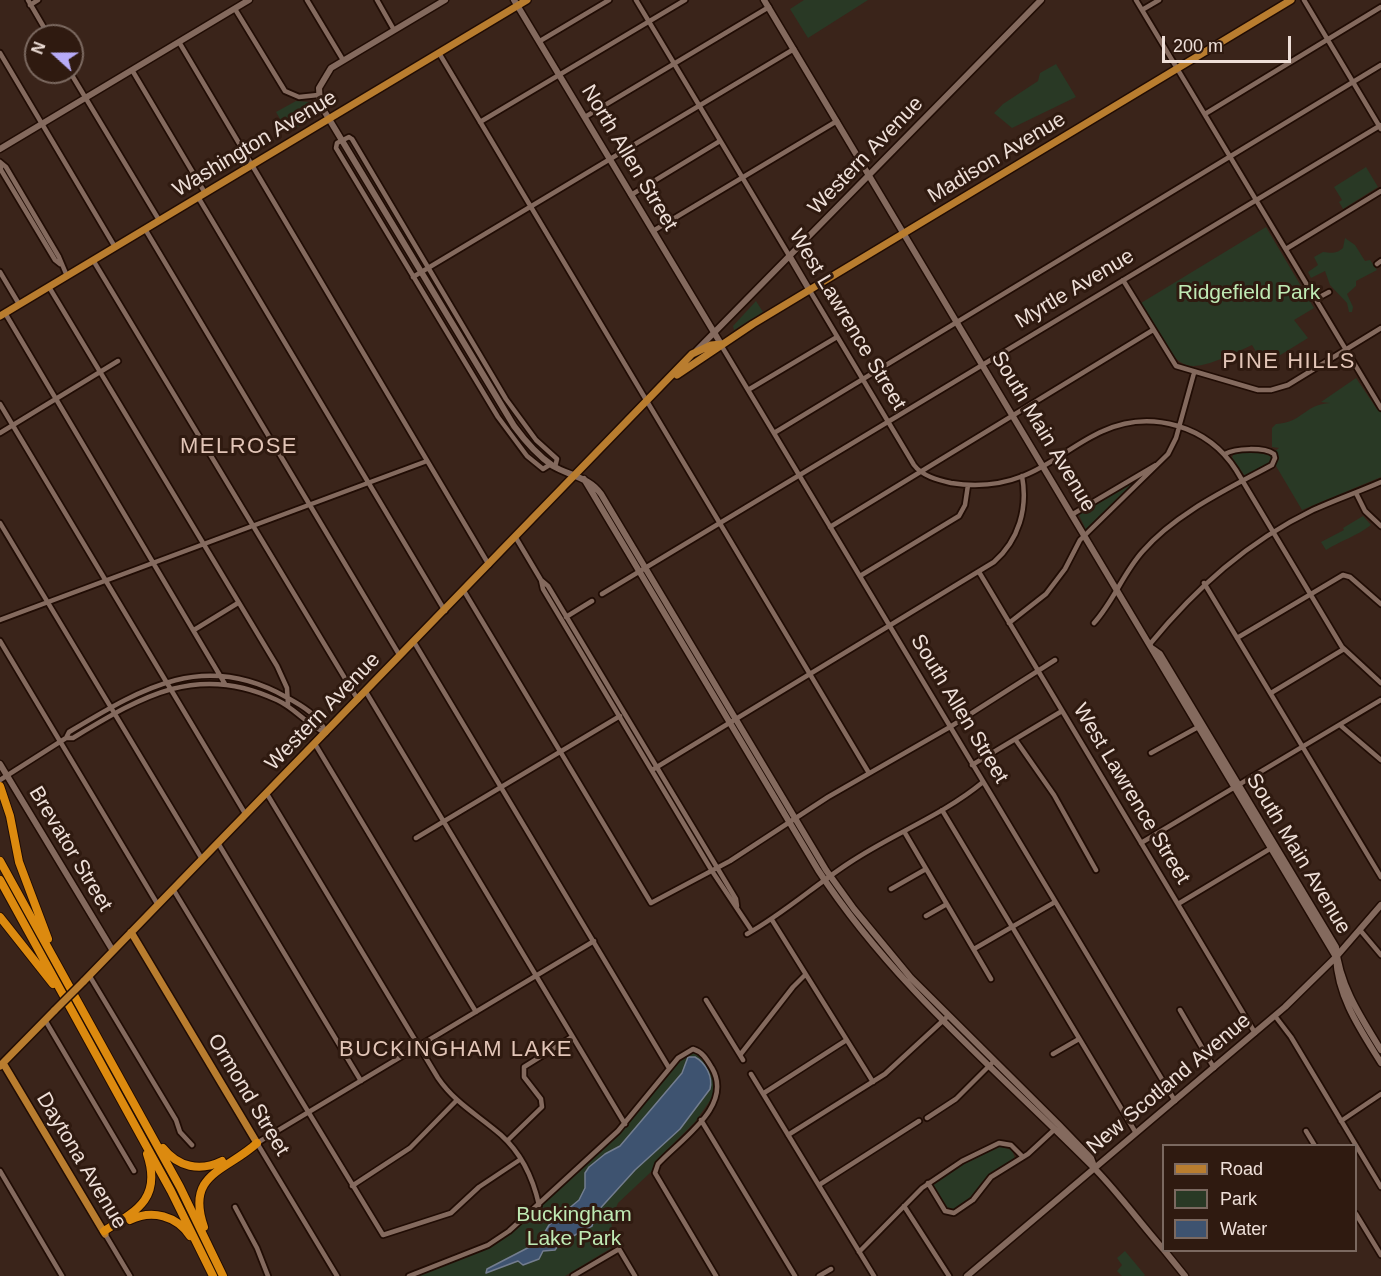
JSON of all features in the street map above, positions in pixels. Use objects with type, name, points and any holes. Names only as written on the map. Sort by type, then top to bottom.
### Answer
[{"type":"highway","points":[[0,786],[10,816],[19,862],[48,940],[68,984]]},
{"type":"highway","points":[[0,861],[138,1110],[222,1274]]},
{"type":"highway","points":[[0,881],[129,1114],[213,1276]]},
{"type":"highway","points":[[0,917],[52,982],[78,1022]]},
{"type":"highway","points":[[138,1110],[167,1154],[186,1165],[203,1167],[215,1165],[257,1143]]},
{"type":"highway","points":[[104,1233],[138,1209],[151,1187],[149,1161],[129,1114]]},
{"type":"highway","points":[[222,1274],[201,1219],[201,1194],[212,1173],[257,1143]]},
{"type":"highway","points":[[104,1233],[141,1216],[153,1214],[169,1218],[187,1232],[213,1276]]},
{"type":"main road","name":"Washington Avenue","points":[[2,315],[439,53],[516,3],[527,0]]},
{"type":"main road","name":"Madison Avenue","points":[[691,365],[721,344],[1291,0]]},
{"type":"main road","name":"Madison Avenue","points":[[692,354],[708,346],[721,344]]},
{"type":"main road","name":"Western Avenue","points":[[1,1065],[489,565],[580,477],[692,354]]},
{"type":"main road","name":"Western Avenue","points":[[670,380],[691,365]]},
{"type":"main road","name":"Ormond Street","points":[[131,932],[257,1143]]},
{"type":"main road","name":"Daytona Avenue","points":[[1,1065],[104,1233]]},
{"type":"street","points":[[38,0],[29,2],[42,24]]},
{"type":"street","points":[[0,149],[249,0]]},
{"type":"street","points":[[307,0],[344,60]]},
{"type":"street","points":[[376,0],[394,30]]},
{"type":"street","points":[[445,0],[344,60],[325,75],[318,95],[328,119],[499,403],[528,444],[553,465],[580,477],[598,491],[614,524],[828,878],[862,924],[909,980],[945,1019],[1091,1158],[1095,1169],[1162,1248]]},
{"type":"street","points":[[540,41],[609,0]]},
{"type":"street","name":"West Lawrence Street","points":[[636,0],[919,471]]},
{"type":"street","points":[[480,122],[685,0]]},
{"type":"street","name":"South Main Avenue","points":[[765,0],[1151,646],[1160,654],[1272,848],[1336,947],[1336,957],[1352,1000],[1381,1063]]},
{"type":"street","name":"Western Avenue","points":[[692,354],[1041,0]]},
{"type":"street","points":[[1136,0],[1380,404]]},
{"type":"street","points":[[1142,10],[1159,0]]},
{"type":"street","points":[[1304,0],[1380,126]]},
{"type":"street","name":"North Allen Street","points":[[516,3],[714,334]]},
{"type":"street","points":[[585,117],[769,7]]},
{"type":"street","points":[[1205,114],[1381,7]]},
{"type":"street","points":[[235,9],[285,91],[299,97],[318,95]]},
{"type":"street","points":[[179,42],[489,565]]},
{"type":"street","points":[[414,277],[794,49]]},
{"type":"street","points":[[0,53],[116,247]]},
{"type":"street","points":[[439,53],[812,674],[869,773]]},
{"type":"street","points":[[774,433],[1381,65]]},
{"type":"street","points":[[132,70],[205,193]]},
{"type":"street","points":[[77,84],[159,220]]},
{"type":"street","points":[[653,231],[837,121]]},
{"type":"street","name":"Myrtle Avenue","points":[[602,594],[1380,126]]},
{"type":"street","points":[[348,137],[352,139],[390,203],[506,399],[536,440],[557,459],[553,465],[543,469],[530,459],[492,408],[336,147],[341,140],[348,137]]},
{"type":"street","points":[[631,195],[720,141]]},
{"type":"street","points":[[0,163],[55,260],[67,276]]},
{"type":"street","points":[[1286,249],[1381,192]]},
{"type":"street","points":[[198,197],[445,611]]},
{"type":"street","points":[[375,212],[390,203]]},
{"type":"street","points":[[145,229],[400,656]]},
{"type":"street","points":[[93,260],[358,700]]},
{"type":"street","points":[[0,272],[19,304]]},
{"type":"street","points":[[1123,280],[1172,362],[1179,368],[1252,389],[1272,390],[1293,382],[1381,328]]},
{"type":"street","points":[[49,287],[284,680],[289,698],[288,705]]},
{"type":"street","points":[[1316,299],[1329,292]]},
{"type":"street","points":[[2,315],[56,398],[223,677],[225,684]]},
{"type":"street","points":[[830,527],[1153,330]]},
{"type":"street","name":"Western Avenue","points":[[691,365],[708,346],[714,334]]},
{"type":"street","name":"South Allen Street","points":[[714,334],[1175,1101]]},
{"type":"street","points":[[748,390],[837,337]]},
{"type":"street","points":[[457,349],[471,340]]},
{"type":"street","points":[[0,433],[118,361]]},
{"type":"street","points":[[1009,623],[1030,609],[1050,589],[1085,536],[1161,462],[1173,447],[1194,373]]},
{"type":"street","points":[[492,408],[506,399]]},
{"type":"street","points":[[0,404],[246,815]]},
{"type":"street","points":[[919,471],[941,480],[968,485],[989,484],[1022,476],[1044,466],[1094,435],[1123,424],[1144,421],[1179,426],[1207,438],[1225,454],[1344,650],[1381,683]]},
{"type":"street","points":[[1094,623],[1108,606],[1134,561],[1160,534],[1272,465],[1274,455],[1268,451],[1235,450],[1225,454]]},
{"type":"street","points":[[0,620],[427,461]]},
{"type":"street","points":[[1072,514],[1161,462]]},
{"type":"street","points":[[654,769],[979,572],[1000,556],[1017,530],[1024,506],[1022,476]]},
{"type":"street","points":[[1151,646],[1204,583],[1273,532],[1313,510],[1381,482]]},
{"type":"street","points":[[860,576],[957,518],[965,505],[968,485]]},
{"type":"street","points":[[1356,493],[1365,511],[1381,526]]},
{"type":"street","points":[[0,523],[202,859]]},
{"type":"street","points":[[516,538],[541,580],[548,586],[592,666],[714,870],[736,899],[736,906],[749,933],[772,920],[855,859],[905,833],[982,782]]},
{"type":"street","name":"West Lawrence Street","points":[[979,572],[1255,1033]]},
{"type":"street","points":[[1237,638],[1345,575],[1381,604]]},
{"type":"street","points":[[1204,583],[1381,878]]},
{"type":"street","points":[[464,591],[651,903],[714,870],[869,773],[950,727],[1055,660]]},
{"type":"street","points":[[564,618],[592,601]]},
{"type":"street","points":[[194,630],[238,603]]},
{"type":"street","points":[[0,641],[64,740],[158,905]]},
{"type":"street","points":[[414,642],[669,1068]]},
{"type":"street","points":[[1270,693],[1344,650]]},
{"type":"street","points":[[64,740],[69,732],[140,690],[166,681],[197,677],[223,677],[257,684],[289,698],[318,720],[326,733]]},
{"type":"street","points":[[2,777],[149,694],[196,684],[225,684],[254,691],[288,705],[318,730],[326,733]]},
{"type":"street","points":[[366,692],[625,1124]]},
{"type":"street","points":[[1141,843],[1381,700]]},
{"type":"street","points":[[972,765],[1062,711]]},
{"type":"street","points":[[416,838],[621,715]]},
{"type":"street","points":[[1340,724],[1381,760]]},
{"type":"street","points":[[1151,753],[1200,726]]},
{"type":"street","points":[[1015,739],[1054,795],[1096,870]]},
{"type":"street","points":[[315,744],[476,1012]]},
{"type":"street","name":"Brevator Street","points":[[0,764],[2,777],[113,951]]},
{"type":"street","points":[[267,794],[438,1078],[456,1101],[507,1141],[521,1159],[539,1204]]},
{"type":"street","points":[[942,810],[1136,1133]]},
{"type":"street","points":[[905,833],[992,979]]},
{"type":"street","points":[[218,843],[361,1081]]},
{"type":"street","points":[[1178,904],[1272,848]]},
{"type":"street","points":[[891,889],[926,868]]},
{"type":"street","points":[[173,889],[382,1234],[386,1235],[406,1226],[434,1220],[451,1213],[479,1187],[521,1159]]},
{"type":"street","points":[[974,949],[1055,902]]},
{"type":"street","points":[[926,916],[947,904]]},
{"type":"street","name":"New Scotland Avenue","points":[[967,1276],[1275,1016],[1336,957],[1381,905]]},
{"type":"street","points":[[772,920],[845,1041],[873,1082]]},
{"type":"street","points":[[1360,930],[1381,955]]},
{"type":"street","points":[[257,1143],[594,941]]},
{"type":"street","points":[[89,975],[176,1120],[180,1132],[192,1145]]},
{"type":"street","points":[[706,1000],[741,1058],[793,987],[805,975]]},
{"type":"street","points":[[1180,1010],[1214,1068]]},
{"type":"street","points":[[1275,1016],[1291,1037],[1355,1144]]},
{"type":"street","points":[[788,1135],[891,1070],[945,1019]]},
{"type":"street","points":[[45,1020],[135,1171]]},
{"type":"street","name":"South Main Avenue","points":[[1363,1027],[1381,1050]]},
{"type":"street","points":[[507,1141],[542,1107],[541,1099],[523,1076],[525,1066],[572,1037]]},
{"type":"street","points":[[1053,1054],[1079,1039]]},
{"type":"street","points":[[764,1093],[845,1041]]},
{"type":"street","points":[[409,1276],[492,1242],[539,1204],[625,1124],[682,1053],[693,1049],[704,1055],[712,1068],[718,1092],[701,1120],[656,1169],[657,1177],[716,1276]]},
{"type":"street","points":[[927,1118],[956,1098],[992,1063]]},
{"type":"street","points":[[751,1074],[874,1276]]},
{"type":"street","points":[[1341,1120],[1381,1094]]},
{"type":"street","points":[[352,1186],[410,1148],[456,1101]]},
{"type":"street","points":[[701,1120],[795,1276]]},
{"type":"street","points":[[819,1185],[919,1121]]},
{"type":"street","points":[[928,1183],[945,1210],[953,1213],[973,1200],[991,1177],[1023,1157],[1057,1127]]},
{"type":"street","points":[[1306,1131],[1314,1144]]},
{"type":"street","name":"Ormond Street","points":[[257,1143],[337,1276]]},
{"type":"street","points":[[859,1252],[928,1183],[962,1161],[996,1143],[1010,1145],[1023,1157]]},
{"type":"street","points":[[1357,1147],[1381,1187]]},
{"type":"street","points":[[0,1171],[62,1276]]},
{"type":"street","points":[[904,1206],[949,1276]]},
{"type":"street","points":[[235,1207],[257,1248],[268,1276]]},
{"type":"street","points":[[1357,1216],[1381,1255]]},
{"type":"street","name":"Daytona Avenue","points":[[104,1233],[130,1276]]},
{"type":"street","points":[[573,1276],[619,1249],[635,1276]]},
{"type":"street","points":[[1166,1252],[1185,1276]]},
{"type":"street","points":[[819,1276],[831,1269]]},
{"type":"green space","points":[[804,0],[868,0],[808,38],[790,9]]},
{"type":"green space","points":[[1056,64],[1076,97],[1012,128],[994,113],[1003,104],[1038,81],[1040,73]]},
{"type":"green space","points":[[296,101],[310,102],[318,115],[288,133],[276,112]]},
{"type":"green space","points":[[1366,167],[1378,187],[1343,209],[1339,202],[1342,200],[1334,187]]},
{"type":"green space","name":"Ridgefield Park","points":[[1266,227],[1314,308],[1294,320],[1308,338],[1269,362],[1263,363],[1252,345],[1208,364],[1194,366],[1183,363],[1173,356],[1141,303]]},
{"type":"green space","points":[[1345,238],[1355,245],[1365,261],[1370,260],[1377,270],[1356,281],[1356,286],[1347,294],[1353,307],[1352,312],[1349,312],[1347,303],[1330,285],[1325,271],[1311,278],[1308,272],[1318,265],[1314,257],[1323,252],[1334,253],[1340,250],[1343,248]]},
{"type":"green space","points":[[756,301],[763,312],[734,330],[733,326]]},
{"type":"green space","points":[[1356,378],[1377,409],[1381,407],[1381,477],[1302,510],[1276,466],[1275,451],[1279,448],[1272,447],[1272,428],[1276,424],[1292,420],[1315,407],[1330,403],[1321,402]]},
{"type":"green space","points":[[1234,452],[1268,453],[1272,458],[1269,463],[1245,476],[1232,458]]},
{"type":"green space","points":[[1142,477],[1088,530],[1086,530],[1078,513]]},
{"type":"green space","points":[[1363,516],[1371,525],[1326,550],[1321,542],[1344,530],[1343,528]]},
{"type":"green space","name":"Buckingham Lake Park","points":[[695,1052],[704,1059],[711,1072],[714,1095],[695,1122],[659,1158],[652,1171],[618,1203],[611,1220],[618,1244],[565,1276],[416,1276],[503,1239],[621,1132],[677,1063],[684,1056]]},
{"type":"green space","points":[[998,1145],[1012,1150],[1015,1158],[1013,1161],[989,1176],[970,1199],[952,1211],[947,1210],[934,1189],[934,1183],[972,1157]]},
{"type":"green space","points":[[1125,1251],[1144,1276],[1122,1276],[1117,1271],[1122,1265],[1117,1258]]},
{"type":"water","points":[[688,1057],[695,1057],[705,1067],[709,1075],[710,1089],[680,1129],[635,1170],[596,1213],[592,1226],[560,1243],[555,1250],[543,1251],[539,1259],[523,1265],[518,1261],[486,1273],[487,1269],[539,1242],[549,1225],[579,1200],[585,1188],[585,1173],[589,1167],[620,1146],[682,1073]]},
{"type":"district","name":"PINE HILLS","points":[[1289,362]]},
{"type":"district","name":"MELROSE","points":[[239,447]]},
{"type":"district","name":"BUCKINGHAM LAKE","points":[[456,1050]]}]
